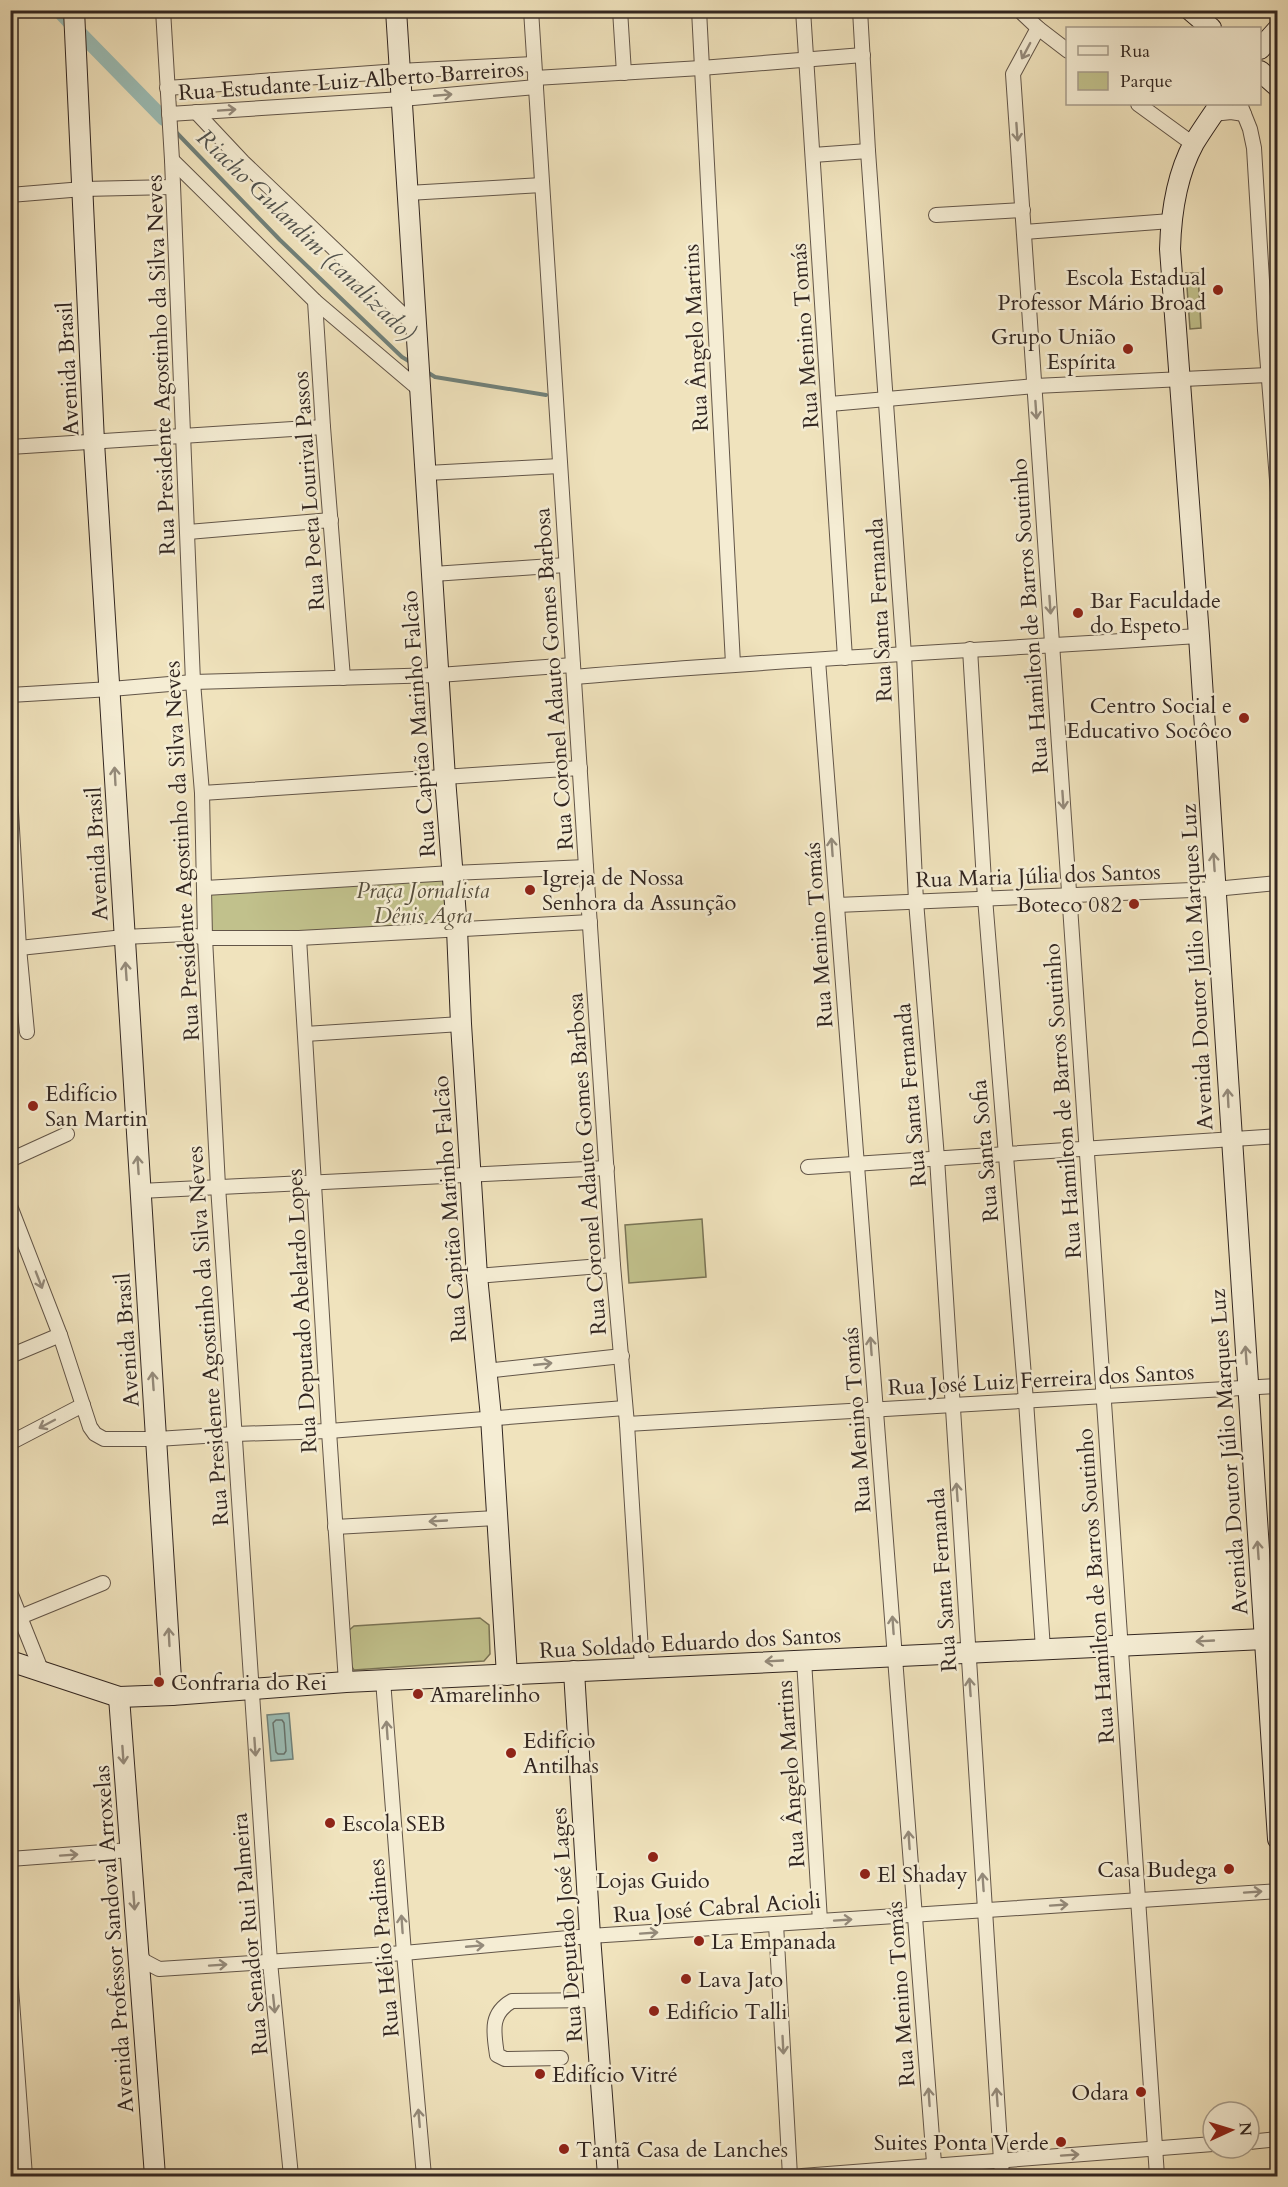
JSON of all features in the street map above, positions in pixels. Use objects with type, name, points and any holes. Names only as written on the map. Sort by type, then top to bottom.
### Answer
[{"type":"street","name":"Avenida Brasil","points":[[75,10],[94,442],[172,1695]]},
{"type":"street","name":"Rua Presidente Agostinho da Silva Neves","points":[[163,10],[172,160],[193,682],[202,793],[205,938],[218,1186],[251,1688]]},
{"type":"street","name":"Rua Capitão Marinho Falcão","points":[[396,10],[445,778],[457,928],[477,1276],[491,1417],[507,1675]]},
{"type":"street","name":"Rua Coronel Adauto Gomes Barbosa","points":[[531,10],[586,867],[627,1424],[642,1667]]},
{"type":"street","points":[[620,10],[624,73]]},
{"type":"street","name":"Rua Ângelo Martins","points":[[699,10],[733,664]]},
{"type":"street","name":"Rua Menino Tomás","points":[[803,10],[845,658]]},
{"type":"street","name":"Rua Santa Fernanda","points":[[861,10],[868,152],[904,654],[916,901],[937,1158],[1002,2176]]},
{"type":"street","points":[[1019,10],[1066,49]]},
{"type":"street","points":[[1190,10],[1210,27]]},
{"type":"street","name":"Rua Hamilton de Barros Soutinho","points":[[1038,28],[1013,74],[1157,2176]]},
{"type":"street","points":[[1261,48],[1278,29]]},
{"type":"street","name":"Rua Estudante Luiz Alberto Barreiros","points":[[167,88],[399,71],[535,76],[624,73],[863,55]]},
{"type":"street","points":[[1261,72],[1278,87]]},
{"type":"street","name":"Rua Estudante Luiz Alberto Barreiros","points":[[169,114],[402,99],[535,76]]},
{"type":"street","points":[[1139,105],[1193,144]]},
{"type":"street","points":[[1216,109],[1231,112],[1242,109],[1254,148],[1271,330],[1268,375],[1275,421],[1278,492]]},
{"type":"street","name":"Avenida Doutor Júlio Marques Luz","points":[[1216,109],[1193,144],[1179,177],[1171,220],[1170,249],[1199,636],[1248,1388],[1271,1639],[1278,1839]]},
{"type":"street","points":[[196,112],[243,162],[417,328]]},
{"type":"street","points":[[813,155],[868,152]]},
{"type":"street","points":[[172,160],[315,301],[421,391]]},
{"type":"street","points":[[408,193],[542,186]]},
{"type":"street","points":[[10,195],[83,189],[173,187]]},
{"type":"street","points":[[936,215],[1023,210]]},
{"type":"street","points":[[1024,232],[1171,220]]},
{"type":"street","name":"Rua Poeta Lourival Passos","points":[[315,301],[343,678]]},
{"type":"street","points":[[830,404],[1035,386],[1268,375]]},
{"type":"street","points":[[10,447],[323,427]]},
{"type":"street","points":[[426,473],[560,466]]},
{"type":"street","points":[[188,532],[331,520]]},
{"type":"street","points":[[433,574],[566,565]]},
{"type":"street","points":[[10,695],[193,682],[573,671],[818,660],[1199,636]]},
{"type":"street","name":"Rua Santa Sofia","points":[[970,649],[985,898],[1026,1401],[1043,1649]]},
{"type":"street","name":"Rua Menino Tomás","points":[[818,660],[935,2171]]},
{"type":"street","points":[[202,793],[580,768]]},
{"type":"street","points":[[10,795],[15,948],[27,1032]]},
{"type":"street","points":[[205,888],[586,867]]},
{"type":"street","name":"Rua Maria Júlia dos Santos","points":[[837,905],[1215,889],[1278,883]]},
{"type":"street","points":[[15,948],[124,937],[186,934],[205,938],[299,938],[590,922]]},
{"type":"street","name":"Rua Deputado Abelardo Lopes","points":[[299,938],[346,1682]]},
{"type":"street","points":[[305,1035],[461,1024]]},
{"type":"street","points":[[10,1160],[67,1134]]},
{"type":"street","points":[[808,1167],[1278,1136]]},
{"type":"street","points":[[140,1191],[607,1168]]},
{"type":"street","points":[[10,1206],[60,1335],[90,1426],[99,1437],[125,1440],[329,1431],[625,1408]]},
{"type":"street","points":[[477,1276],[614,1265]]},
{"type":"street","points":[[10,1356],[60,1335]]},
{"type":"street","points":[[485,1371],[622,1356]]},
{"type":"street","name":"Rua José Luiz Ferreira dos Santos","points":[[627,1424],[1278,1386]]},
{"type":"street","points":[[10,1443],[83,1405]]},
{"type":"street","points":[[335,1527],[496,1518]]},
{"type":"street","points":[[20,1617],[103,1583]]},
{"type":"street","points":[[10,1592],[42,1672]]},
{"type":"street","name":"Rua Soldado Eduardo dos Santos","points":[[119,1697],[346,1682],[642,1667],[1271,1639]]},
{"type":"street","points":[[505,1649],[510,1659],[527,1673]]},
{"type":"street","name":"Rua Ângelo Martins","points":[[804,1660],[820,1921]]},
{"type":"street","points":[[10,1661],[119,1697]]},
{"type":"street","name":"Rua Deputado José Lages","points":[[574,1671],[590,1936],[608,2176]]},
{"type":"street","points":[[507,1675],[557,1677],[570,1684],[576,1696]]},
{"type":"street","name":"Rua Hélio Pradines","points":[[384,1680],[404,1953],[424,2176]]},
{"type":"street","name":"Rua Senador Rui Palmeira","points":[[251,1688],[270,1962],[291,2176]]},
{"type":"street","name":"Avenida Professor Sandoval Arroxelas","points":[[119,1697],[155,2176]]},
{"type":"street","points":[[10,1859],[130,1850]]},
{"type":"street","name":"Rua José Cabral Acioli","points":[[159,1969],[404,1953],[590,1936],[1278,1891]]},
{"type":"street","points":[[776,1924],[790,2176]]},
{"type":"street","points":[[138,1952],[144,1961],[159,1969],[146,1979],[141,1992]]},
{"type":"street","points":[[10,1974],[24,2176]]},
{"type":"street","points":[[561,2058],[506,2060],[497,2055],[493,2026],[503,2006],[512,2001],[595,2000]]},
{"type":"street","points":[[1261,2141],[1278,2139]]},
{"type":"street","points":[[802,2176],[935,2171],[1001,2161],[1201,2145]]},
{"type":"green space","points":[[1186,273],[1198,273],[1201,328],[1190,329]]},
{"type":"green space","name":"Praça Jornalista Dênis Agra","points":[[452,873],[457,929],[205,938],[205,888]]},
{"type":"green space","points":[[702,1219],[706,1277],[629,1283],[625,1225]]},
{"type":"green space","points":[[480,1618],[489,1625],[490,1654],[484,1661],[354,1670],[348,1661],[347,1632],[354,1626]]},
{"type":"water","points":[[289,1713],[293,1759],[271,1761],[267,1715]]},
{"type":"waterway","points":[[58,10],[70,23]]},
{"type":"waterway","points":[[81,34],[164,119]]},
{"type":"waterway","name":"Riacho Gulandim (canalizado)","points":[[175,131],[280,240],[402,357],[412,363]]},
{"type":"waterway","name":"Riacho Gulandim (canalizado)","points":[[427,372],[435,377],[546,395]]},
{"type":"place","name":"Escola Estadual Professor Mário Broad","points":[[1218,290]]},
{"type":"place","name":"Grupo União Espírita","points":[[1128,349]]},
{"type":"place","name":"Bar Faculdade do Espeto","points":[[1078,613]]},
{"type":"place","name":"Centro Social e Educativo Socôco","points":[[1244,718]]},
{"type":"place","name":"Igreja de Nossa Senhora da Assunção","points":[[530,890]]},
{"type":"place","name":"Boteco 082","points":[[1134,904]]},
{"type":"place","name":"Edifício San Martin","points":[[33,1106]]},
{"type":"place","name":"Confraria do Rei","points":[[159,1682]]},
{"type":"place","name":"Amarelinho","points":[[418,1694]]},
{"type":"place","name":"Edifício Antilhas","points":[[511,1753]]},
{"type":"place","name":"Escola SEB","points":[[330,1823]]},
{"type":"place","name":"Lojas Guido","points":[[653,1857]]},
{"type":"place","name":"Casa Budega","points":[[1229,1869]]},
{"type":"place","name":"El Shaday","points":[[865,1874]]},
{"type":"place","name":"La Empanada","points":[[699,1941]]},
{"type":"place","name":"Lava Jato","points":[[686,1979]]},
{"type":"place","name":"Edifício Talli","points":[[654,2011]]},
{"type":"place","name":"Edifício Vitré","points":[[540,2074]]},
{"type":"place","name":"Odara","points":[[1141,2092]]},
{"type":"place","name":"Suites Ponta Verde","points":[[1061,2142]]},
{"type":"place","name":"Tantã Casa de Lanches","points":[[564,2149]]}]
